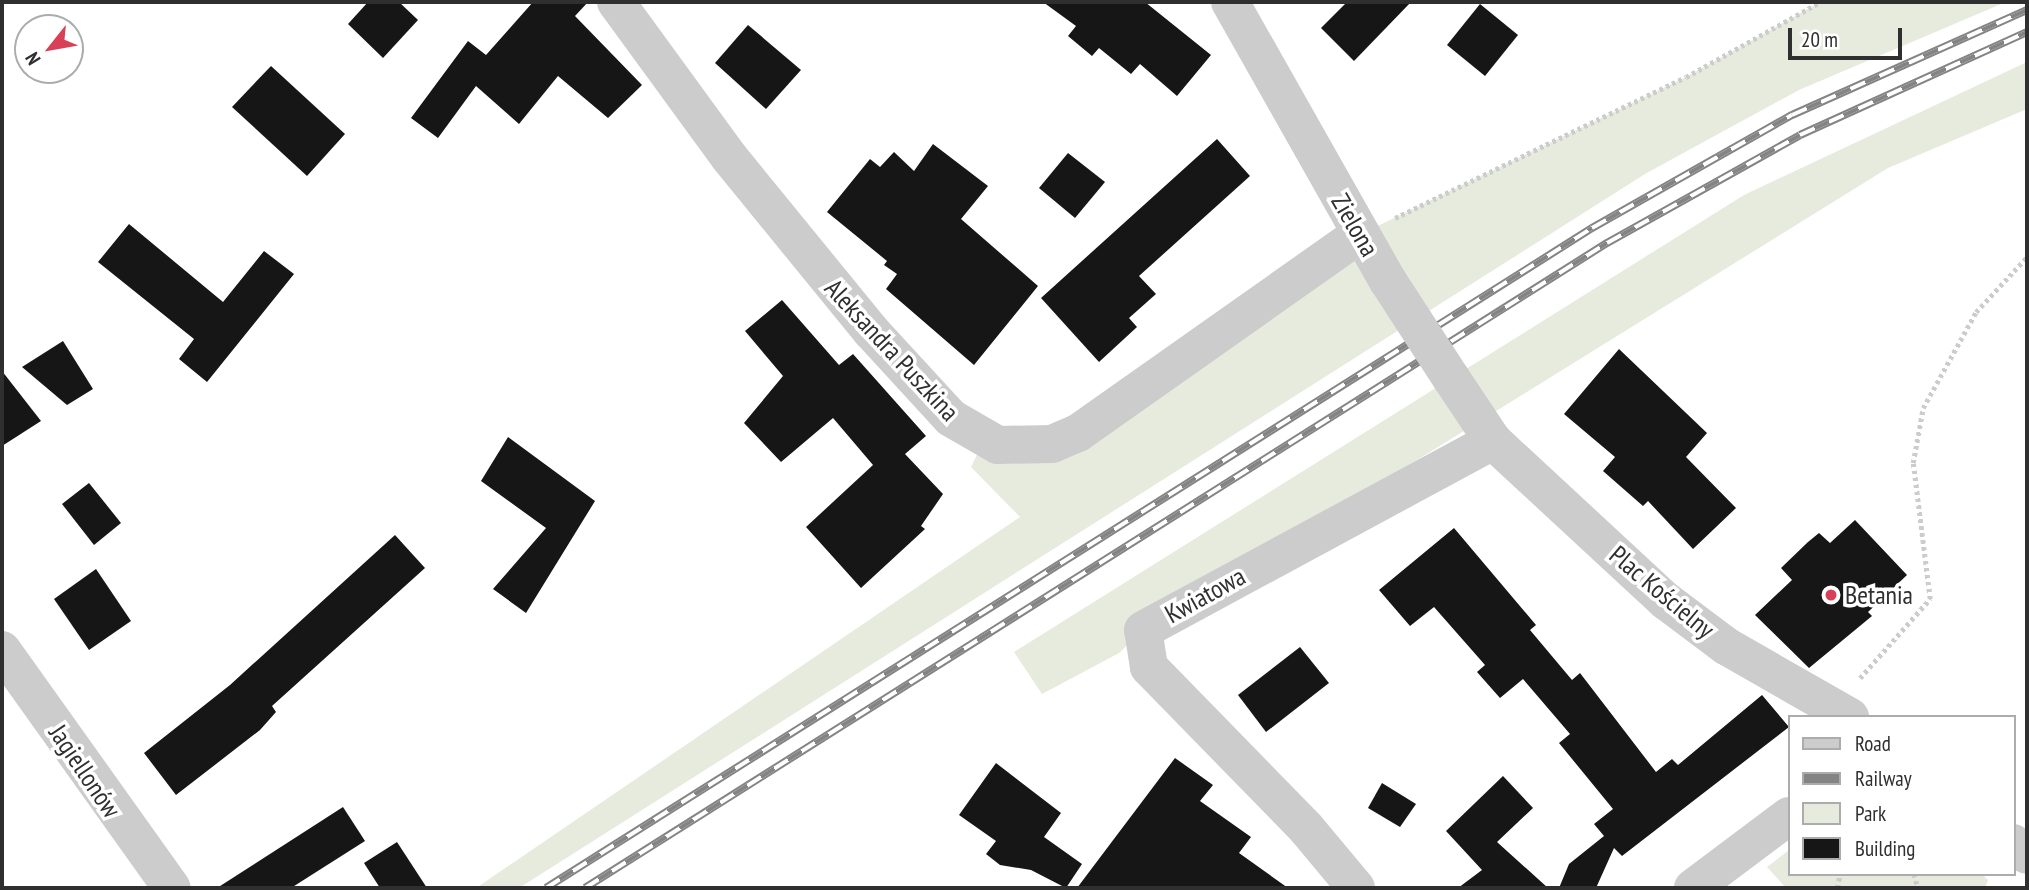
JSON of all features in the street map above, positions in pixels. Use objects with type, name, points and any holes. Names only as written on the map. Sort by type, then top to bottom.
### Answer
[{"type":"street","name":"Aleksandra Puszkina","points":[[616,2],[745,177],[870,331],[951,418],[998,445],[1052,444],[1078,433],[1359,235]]},
{"type":"street","name":"Zielona","points":[[1230,2],[1359,235],[1493,441]]},
{"type":"street","name":"Plac Kościelny","points":[[1493,441],[1666,601],[1726,646],[1842,712]]},
{"type":"street","name":"Kwiatowa","points":[[1356,888],[1306,828],[1149,667],[1143,630],[1493,441]]},
{"type":"street","name":"Jagiellonów","points":[[2,650],[172,888]]},
{"type":"street","points":[[1693,888],[1787,818]]},
{"type":"path","points":[[1359,235],[1686,77],[1820,2]]},
{"type":"path","points":[[1842,712],[1930,599],[1913,463],[1923,408],[1976,312],[2027,257]]},
{"type":"green space","points":[[1820,2],[2006,2],[1799,90],[1645,174],[519,888],[476,888],[1020,517],[971,467],[985,438],[1022,448],[1359,235],[1686,77]]},
{"type":"green space","points":[[2027,62],[2027,109],[1888,168],[1143,630],[1119,653],[1042,694],[1014,652],[1744,195]]},
{"type":"green space","points":[[1787,852],[1787,876],[1984,876],[1988,880],[1985,888],[1786,888],[1767,867]]},
{"type":"building","points":[[368,2],[399,2],[418,20],[383,58],[348,24]]},
{"type":"building","points":[[533,2],[588,2],[575,16],[642,85],[608,118],[558,76],[519,124],[476,86],[438,138],[411,118],[468,41],[486,55]]},
{"type":"building","points":[[1043,2],[1145,2],[1211,55],[1177,96],[1140,64],[1131,74],[1099,48],[1092,56],[1068,36],[1076,26]]},
{"type":"building","points":[[1347,2],[1411,2],[1354,61],[1321,28]]},
{"type":"building","points":[[1480,4],[1518,35],[1485,76],[1447,45]]},
{"type":"building","points":[[748,25],[801,70],[766,109],[715,63]]},
{"type":"building","points":[[271,66],[345,134],[307,176],[232,107]]},
{"type":"building","points":[[1217,139],[1250,176],[1139,276],[1156,294],[1129,318],[1137,327],[1099,362],[1041,298]]},
{"type":"building","points":[[933,144],[988,186],[961,219],[1038,286],[974,365],[886,289],[897,274],[884,265],[887,261],[827,212],[870,159],[880,167],[894,152],[914,171]]},
{"type":"building","points":[[1068,153],[1105,182],[1075,218],[1039,188]]},
{"type":"building","points":[[129,224],[223,302],[264,251],[294,274],[207,382],[179,359],[194,339],[98,262]]},
{"type":"building","points":[[782,300],[839,365],[853,354],[926,436],[905,454],[943,494],[921,526],[925,529],[861,588],[806,527],[873,465],[833,418],[781,462],[744,423],[783,376],[745,331]]},
{"type":"building","points":[[63,341],[93,389],[67,405],[22,367]]},
{"type":"building","points":[[1619,349],[1707,433],[1686,457],[1736,508],[1693,549],[1648,501],[1643,506],[1603,471],[1615,457],[1564,414]]},
{"type":"building","points":[[2,371],[41,421],[2,446]]},
{"type":"building","points":[[508,437],[595,501],[526,613],[493,589],[546,528],[481,481]]},
{"type":"building","points":[[89,483],[121,523],[94,545],[62,504]]},
{"type":"building","name":"Betania","points":[[1855,520],[1907,575],[1868,612],[1872,616],[1809,668],[1755,615],[1792,580],[1781,568],[1808,542],[1819,533],[1830,543]]},
{"type":"building","points":[[1454,528],[1536,625],[1530,630],[1572,680],[1580,673],[1656,772],[1672,759],[1678,765],[1762,695],[1787,725],[1787,729],[1622,856],[1614,848],[1596,888],[1559,888],[1569,864],[1604,836],[1594,824],[1613,809],[1559,743],[1570,734],[1523,679],[1500,698],[1477,672],[1485,665],[1434,607],[1410,626],[1379,590]]},
{"type":"building","points":[[395,535],[425,568],[272,706],[276,712],[260,730],[176,795],[144,753],[230,685]]},
{"type":"building","points":[[96,569],[131,621],[89,650],[54,599]]},
{"type":"building","points":[[1300,647],[1329,683],[1266,732],[1238,695]]},
{"type":"building","points":[[1175,758],[1213,785],[1200,801],[1251,837],[1239,853],[1288,888],[1077,888]]},
{"type":"building","points":[[996,763],[1061,813],[1044,837],[1082,864],[1066,888],[1031,870],[1000,865],[986,854],[996,841],[959,815]]},
{"type":"building","points":[[1503,776],[1533,808],[1497,842],[1548,888],[1458,888],[1482,870],[1446,831]]},
{"type":"building","points":[[1382,783],[1416,804],[1400,827],[1368,808]]},
{"type":"building","points":[[343,807],[365,841],[291,888],[217,888]]},
{"type":"building","points":[[397,842],[427,888],[380,888],[364,863]]},
{"type":"railway","points":[[546,888],[1592,228],[1792,115],[2027,10]]},
{"type":"railway","points":[[585,888],[1607,243],[1800,135],[2027,32]]},
{"type":"place","name":"Betania","points":[[1831,595]]}]
